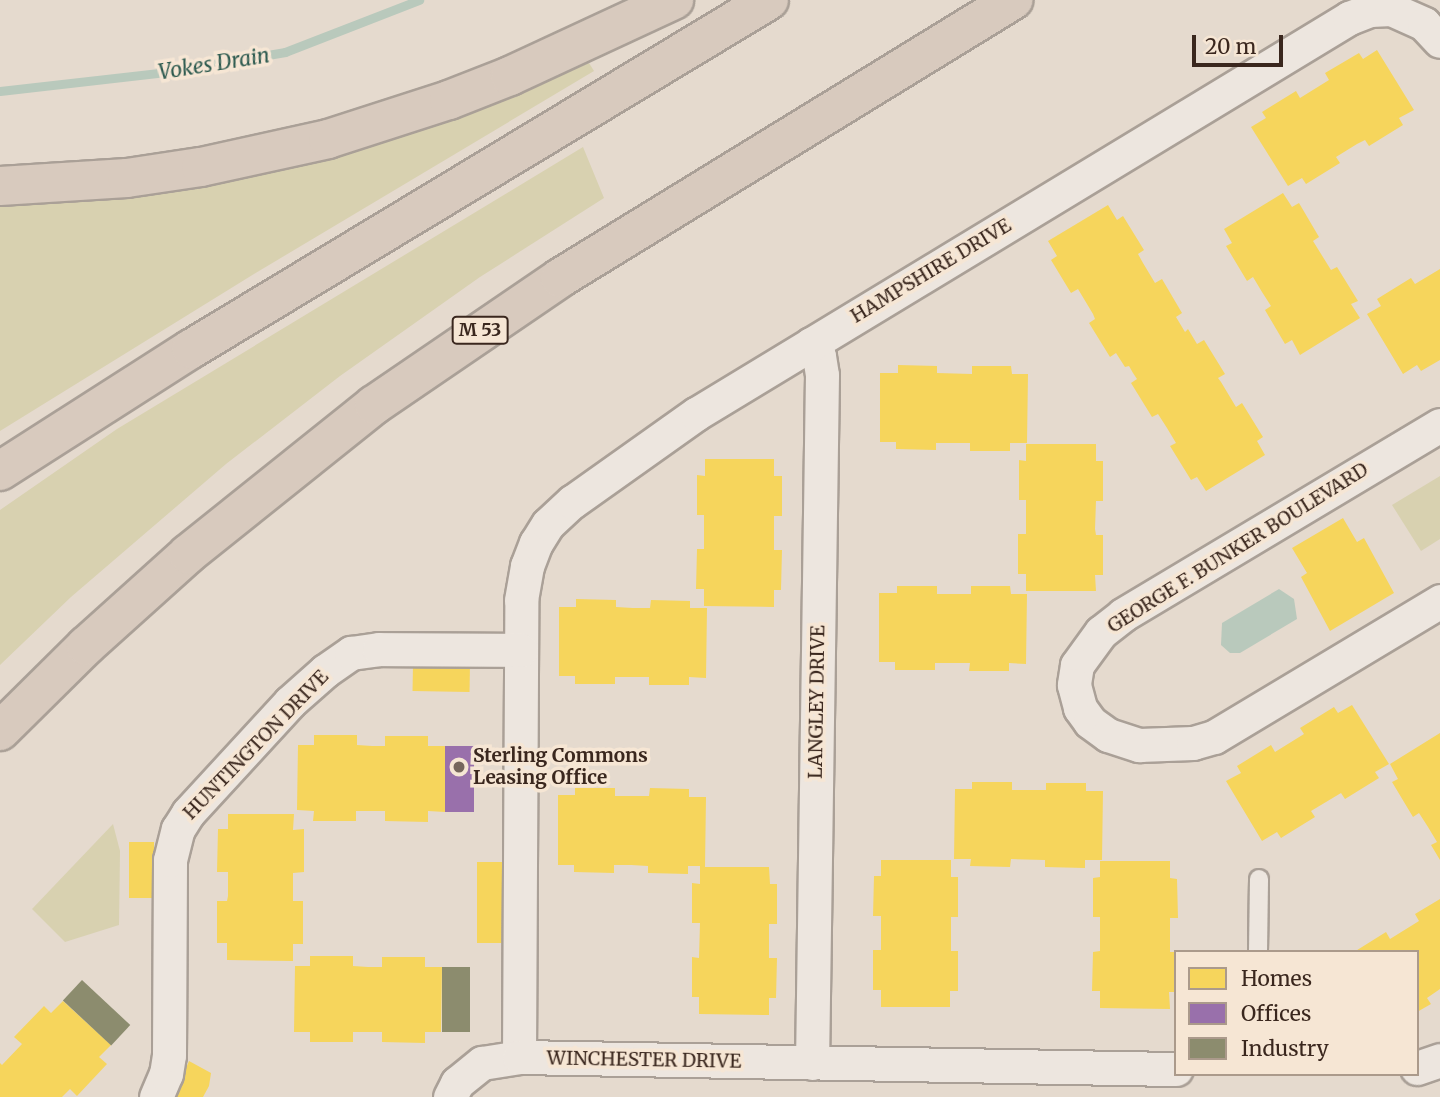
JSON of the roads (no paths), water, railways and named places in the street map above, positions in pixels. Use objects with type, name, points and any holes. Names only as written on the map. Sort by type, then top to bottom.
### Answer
[{"type":"highway","points":[[0,186],[127,178],[201,167],[328,139],[438,104],[510,76],[674,0]]},
{"type":"highway","points":[[0,471],[191,349],[769,0]]},
{"type":"highway","name":"M 53","points":[[0,731],[86,646],[188,554],[374,405],[560,278],[1013,0]]},
{"type":"street","name":"HAMPSHIRE DRIVE","points":[[521,650],[521,600],[527,566],[536,543],[548,524],[572,502],[695,414],[1349,18],[1392,5],[1424,24],[1440,41]]},
{"type":"street","name":"LANGLEY DRIVE","points":[[811,344],[819,356],[822,374],[812,1063]]},
{"type":"street","name":"GEORGE F. BUNKER BOULEVARD","points":[[1440,425],[1123,615],[1101,632],[1077,665],[1074,685],[1080,708],[1090,722],[1108,735],[1139,745],[1193,743],[1214,737],[1440,601]]},
{"type":"street","name":"HUNTINGTON DRIVE","points":[[156,1097],[166,1074],[169,1055],[170,860],[178,829],[188,813],[290,702],[325,671],[351,653],[379,649],[521,650]]},
{"type":"street","name":"WINCHESTER DRIVE","points":[[521,650],[519,1057],[1174,1069]]},
{"type":"street","points":[[450,1097],[457,1083],[482,1063],[519,1057]]},
{"type":"street","points":[[1419,1067],[1440,1060]]},
{"type":"lane","points":[[1258,950],[1259,879]]},
{"type":"waterway","name":"Vokes Drain","points":[[0,91],[168,72],[285,52],[419,0]]},
{"type":"place","name":"Sterling Commons Leasing Office","points":[[459,767]]}]
